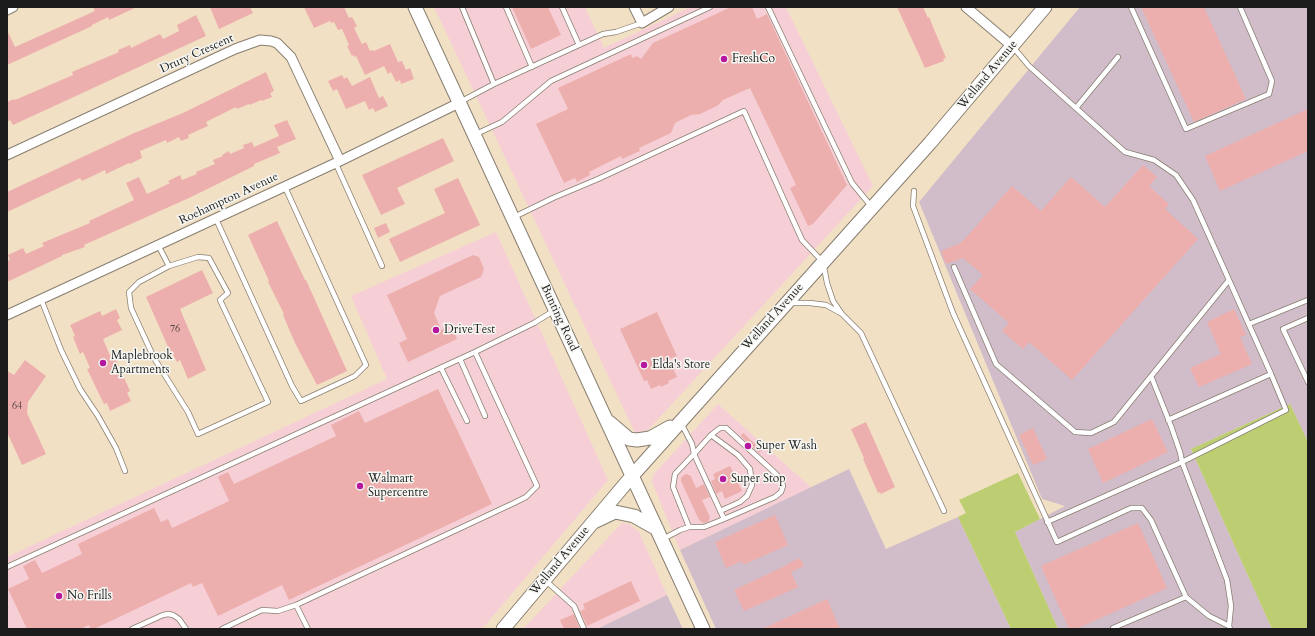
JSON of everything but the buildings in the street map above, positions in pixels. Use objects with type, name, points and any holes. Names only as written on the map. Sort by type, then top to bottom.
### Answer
[{"type":"main road","name":"Bunting Road","points":[[415,7],[703,629]]},
{"type":"main road","name":"Welland Avenue","points":[[503,629],[591,523],[680,421],[930,143],[1045,7]]},
{"type":"main road","points":[[606,419],[629,439],[637,440],[650,438],[680,421]]},
{"type":"main road","points":[[591,523],[615,512],[634,516],[660,534]]},
{"type":"street","points":[[7,10],[13,7]]},
{"type":"street","points":[[634,7],[642,24],[670,7]]},
{"type":"street","points":[[966,7],[1012,46]]},
{"type":"street","name":"Drury Crescent","points":[[7,155],[235,49],[260,40],[277,43],[291,57],[338,162]]},
{"type":"street","name":"Roehampton Avenue","points":[[7,315],[285,187],[459,103]]},
{"type":"lane","points":[[462,7],[494,84]]},
{"type":"lane","points":[[506,7],[532,67]]},
{"type":"lane","points":[[562,7],[579,45]]},
{"type":"lane","points":[[474,134],[502,122],[551,81],[710,7]]},
{"type":"lane","points":[[768,7],[852,183],[872,208]]},
{"type":"lane","points":[[1131,7],[1186,129],[1269,94],[1272,81],[1240,7]]},
{"type":"lane","points":[[459,103],[494,84],[603,34],[616,32],[642,24]]},
{"type":"lane","points":[[1012,46],[1029,66],[1124,152],[1154,160],[1176,175],[1193,200],[1286,410],[1182,462],[1047,522]]},
{"type":"lane","points":[[1076,108],[1118,57]]},
{"type":"lane","points":[[513,218],[553,198],[744,111],[802,240],[823,262],[826,283],[833,301],[842,314],[861,333],[944,511]]},
{"type":"lane","points":[[338,162],[382,266]]},
{"type":"lane","points":[[216,219],[292,386],[301,401],[355,376],[366,365],[285,187]]},
{"type":"lane","points":[[914,191],[913,206],[953,313],[1056,542],[1131,508],[1142,508],[1151,520],[1186,597],[1209,616],[1229,627],[1231,606],[1227,580],[1151,376]]},
{"type":"lane","points":[[158,245],[169,266]]},
{"type":"lane","points":[[198,257],[209,258],[228,293],[220,300],[268,402],[198,434],[188,412],[154,358],[131,308],[129,292],[139,282],[169,266],[198,257]]},
{"type":"lane","points":[[954,267],[996,364],[1075,432],[1092,432],[1114,422],[1229,280]]},
{"type":"lane","points":[[41,299],[80,388],[116,448],[125,471]]},
{"type":"lane","points":[[1249,324],[1308,300]]},
{"type":"lane","points":[[786,303],[810,303],[826,306],[842,314]]},
{"type":"lane","points":[[7,567],[441,368],[534,323],[555,310]]},
{"type":"lane","points":[[1308,318],[1283,329],[1308,382]]},
{"type":"lane","points":[[222,629],[262,610],[278,611],[296,605],[514,503],[526,496],[538,486],[475,352]]},
{"type":"lane","points":[[460,359],[485,416]]},
{"type":"lane","points":[[441,368],[467,421]]},
{"type":"lane","points":[[1168,420],[1271,374]]},
{"type":"lane","points":[[680,421],[692,444],[694,454],[724,519]]},
{"type":"lane","points":[[660,534],[689,527],[704,527],[775,497],[781,492],[783,486],[781,478],[726,428],[720,428],[711,435],[676,474],[673,487],[689,527]]},
{"type":"lane","points":[[711,435],[738,455],[750,469],[752,485],[747,496],[740,502],[720,510]]},
{"type":"lane","points":[[544,580],[574,606],[584,629]]},
{"type":"lane","points":[[1113,628],[1186,597]]},
{"type":"lane","points":[[296,605],[308,629]]},
{"type":"lane","points":[[132,629],[168,614],[179,619],[186,629]]},
{"type":"shaded area","points":[[434,7],[585,7],[604,48],[691,7],[786,7],[873,186],[648,430],[635,433]]},
{"type":"shaded area","points":[[1080,7],[1308,7],[1308,442],[1290,404],[1191,449],[1272,629],[1058,629],[1015,532],[1065,506],[1042,499],[919,202]]},
{"type":"shaded area","points":[[496,232],[608,480],[482,629],[7,629],[7,557],[387,379],[351,296]]},
{"type":"shaded area","points":[[718,404],[812,488],[680,550],[652,482],[653,475]]},
{"type":"shaded area","points":[[849,469],[886,549],[958,517],[1011,629],[716,629],[680,550]]},
{"type":"shaded area","points":[[622,523],[629,524],[639,532],[667,595],[597,629],[523,629]]},
{"type":"shaded area","points":[[667,595],[683,629],[597,629]]},
{"type":"green space","points":[[1290,404],[1308,442],[1308,629],[1272,629],[1191,449]]},
{"type":"green space","points":[[1018,473],[1040,519],[1015,532],[1058,629],[1011,629],[958,517],[966,513],[959,500]]},
{"type":"place","name":"FreshCo","points":[[724,59]]},
{"type":"place","name":"DriveTest","points":[[436,330]]},
{"type":"place","name":"Maplebrook Apartments","points":[[103,363]]},
{"type":"place","name":"Elda's Store","points":[[644,365]]},
{"type":"place","name":"Super Wash","points":[[748,446]]},
{"type":"place","name":"Super Stop","points":[[723,479]]},
{"type":"place","name":"Walmart Supercentre","points":[[360,486]]},
{"type":"place","name":"No Frills","points":[[59,596]]}]
